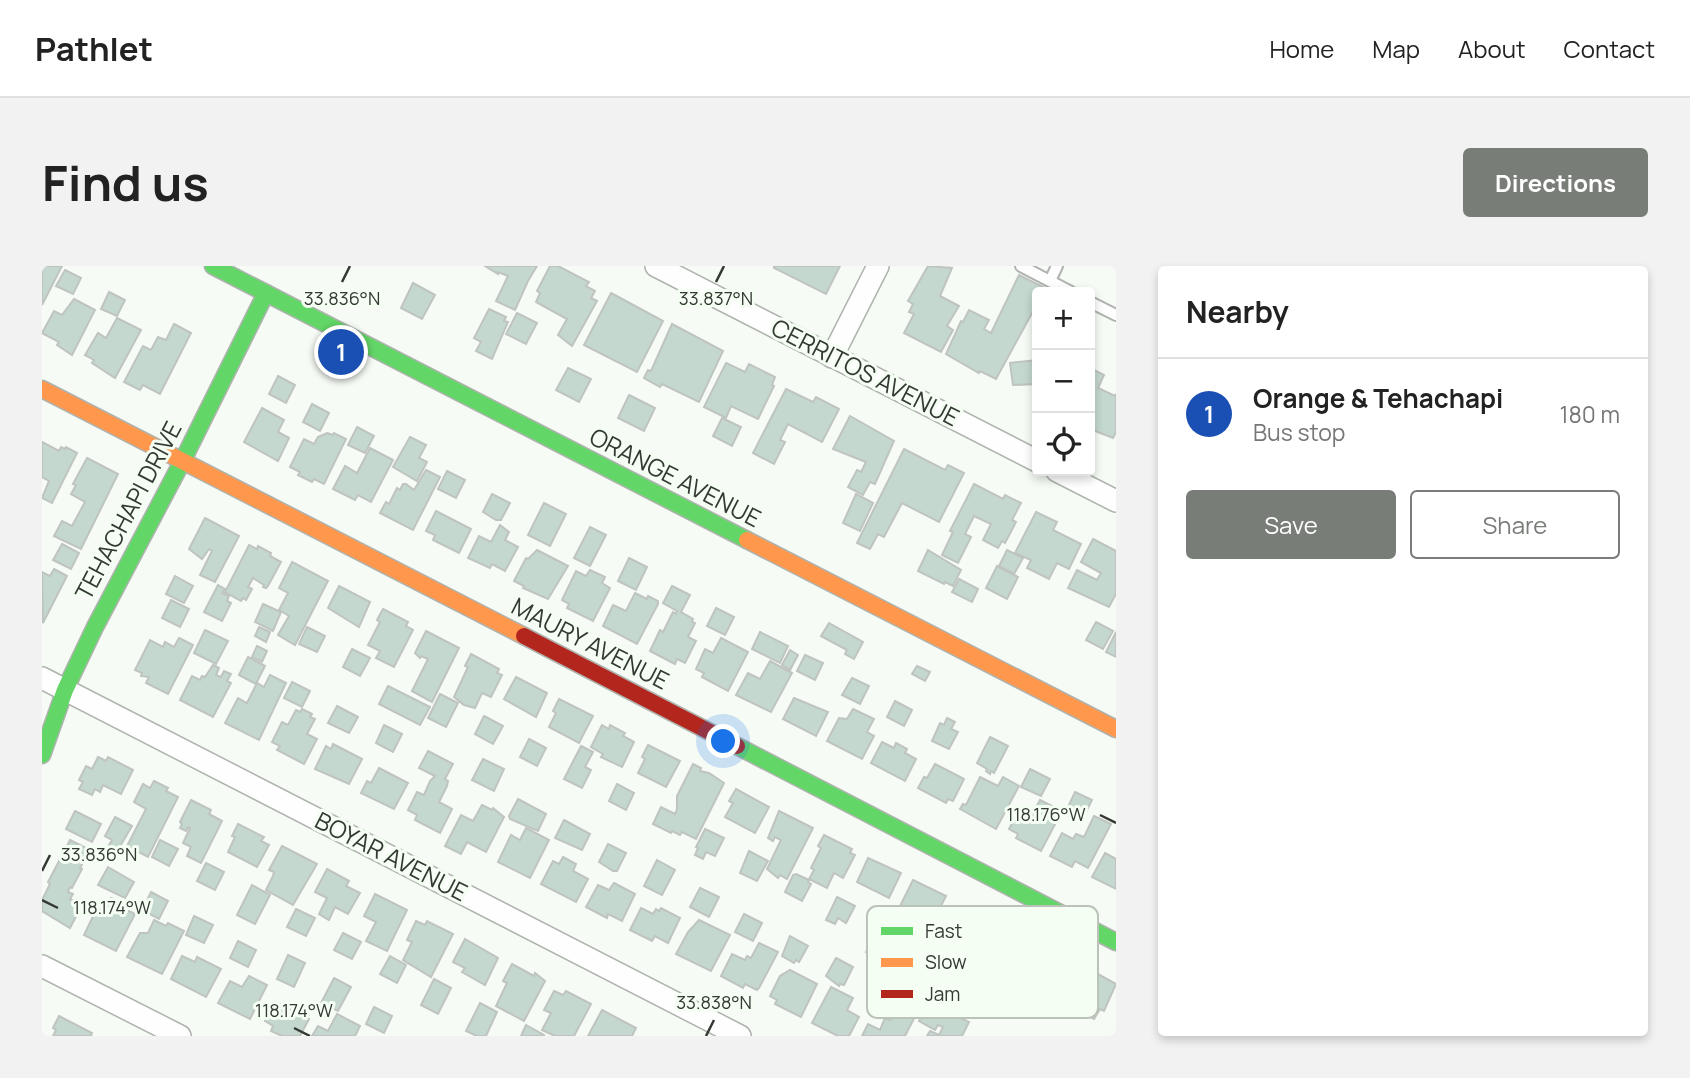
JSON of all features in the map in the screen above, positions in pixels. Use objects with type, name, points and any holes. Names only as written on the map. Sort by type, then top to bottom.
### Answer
[{"type":"street","name":"ORANGE AVENUE","points":[[213,266],[1116,729]]},
{"type":"street","name":"CERRITOS AVENUE","points":[[656,266],[1032,458]]},
{"type":"street","points":[[832,356],[878,266]]},
{"type":"street","name":"TEHACHAPI DRIVE","points":[[42,755],[65,690],[95,627],[183,460],[266,293]]},
{"type":"street","name":"MAURY AVENUE","points":[[42,389],[1046,906]]},
{"type":"street","points":[[1067,476],[1115,498]]},
{"type":"street","name":"BOYAR AVENUE","points":[[42,678],[740,1036]]},
{"type":"street","name":"MAURY AVENUE","points":[[1098,933],[1116,942]]},
{"type":"street","points":[[42,966],[180,1036]]},
{"type":"lane","points":[[1021,266],[1062,287]]},
{"type":"lane","points":[[1050,281],[1057,266]]},
{"type":"lane","points":[[1095,304],[1116,315]]},
{"type":"building","points":[[42,266],[62,266],[42,305]]},
{"type":"building","points":[[485,266],[537,266],[515,310],[496,301],[508,276],[498,274]]},
{"type":"building","points":[[550,266],[558,266],[589,282],[586,286],[595,291],[591,298],[597,301],[572,346],[558,335],[567,319],[536,302],[540,293],[537,291]]},
{"type":"building","points":[[774,266],[840,266],[826,294]]},
{"type":"building","points":[[928,266],[952,268],[940,296],[959,306],[947,326],[953,330],[941,352],[904,333],[914,314],[909,312],[913,304],[908,301]]},
{"type":"building","points":[[65,270],[81,278],[73,294],[56,286]]},
{"type":"building","points":[[1019,275],[1043,287],[1032,287],[1032,313],[996,379],[980,371],[979,373],[946,354],[969,310],[989,320],[984,329],[991,333]]},
{"type":"building","points":[[413,283],[435,295],[422,319],[401,308]]},
{"type":"building","points":[[109,292],[125,300],[117,316],[101,309]]},
{"type":"building","points":[[611,293],[663,321],[637,372],[584,345]]},
{"type":"building","points":[[74,299],[95,310],[72,355],[57,345],[59,342],[42,333],[54,311],[62,315]]},
{"type":"building","points":[[489,309],[506,317],[504,321],[508,322],[492,359],[476,351],[481,342],[474,338]]},
{"type":"building","points":[[517,313],[537,323],[526,344],[506,334]]},
{"type":"building","points":[[117,318],[141,330],[115,378],[85,355],[98,333],[106,338]]},
{"type":"building","points":[[174,324],[191,333],[160,394],[143,385],[140,390],[124,382],[143,346],[151,350],[158,337],[166,340]]},
{"type":"building","points":[[672,324],[723,351],[699,402],[644,378],[648,370],[651,371]]},
{"type":"building","points":[[1032,361],[1032,384],[1013,385],[1010,363]]},
{"type":"building","points":[[726,363],[745,372],[749,364],[775,377],[774,386],[758,419],[731,406],[726,418],[704,407]]},
{"type":"building","points":[[568,368],[591,379],[579,402],[556,390]]},
{"type":"building","points":[[1095,370],[1104,375],[1098,388],[1115,396],[1116,394],[1116,432],[1113,438],[1095,431]]},
{"type":"building","points":[[278,376],[295,385],[286,403],[269,394]]},
{"type":"building","points":[[786,389],[813,402],[816,397],[839,409],[822,442],[788,424],[780,440],[785,442],[774,464],[753,453]]},
{"type":"building","points":[[629,395],[655,408],[644,431],[618,418]]},
{"type":"building","points":[[312,404],[329,413],[320,431],[303,422]]},
{"type":"building","points":[[262,408],[284,420],[278,432],[289,438],[278,461],[244,442]]},
{"type":"building","points":[[850,416],[894,441],[875,484],[870,482],[863,495],[848,487],[857,470],[861,472],[866,462],[833,449]]},
{"type":"building","points":[[722,418],[741,427],[732,446],[713,436]]},
{"type":"building","points":[[357,427],[374,436],[365,453],[348,445]]},
{"type":"building","points":[[334,433],[346,439],[324,484],[314,479],[312,482],[298,475],[300,472],[290,467],[304,439],[314,444],[318,437]]},
{"type":"building","points":[[410,437],[426,445],[419,458],[427,462],[417,481],[393,467]]},
{"type":"building","points":[[42,442],[59,451],[61,447],[66,447],[77,453],[52,503],[42,498],[49,481],[42,477]]},
{"type":"building","points":[[370,448],[393,460],[371,502],[358,495],[355,500],[333,489],[345,466],[357,473]]},
{"type":"building","points":[[904,449],[945,470],[948,465],[964,473],[939,522],[902,503],[884,537],[878,534],[870,549],[857,543]]},
{"type":"building","points":[[87,458],[118,474],[81,549],[54,536],[62,521],[72,526],[85,502],[71,494],[76,485],[73,484]]},
{"type":"building","points":[[426,470],[440,477],[413,530],[380,513],[386,502],[389,504],[397,488],[400,490],[403,484],[406,484],[414,490]]},
{"type":"building","points":[[447,471],[465,480],[456,498],[438,489]]},
{"type":"building","points":[[974,484],[1003,499],[1005,495],[1021,503],[1012,520],[1016,522],[1005,543],[1002,541],[998,548],[983,540],[991,524],[974,516],[965,534],[971,537],[958,563],[942,555],[953,532],[950,531]]},
{"type":"building","points":[[492,494],[510,503],[501,520],[483,512]]},
{"type":"building","points":[[856,494],[873,503],[860,531],[843,523]]},
{"type":"building","points":[[544,503],[566,514],[550,546],[528,535]]},
{"type":"building","points":[[436,511],[471,529],[459,553],[433,540],[435,535],[426,531]]},
{"type":"building","points":[[1036,512],[1057,522],[1053,530],[1081,544],[1069,569],[1057,563],[1049,579],[1027,568],[1031,560],[1015,553]]},
{"type":"building","points":[[205,518],[239,536],[215,582],[200,575],[212,551],[209,549],[202,559],[189,549]]},
{"type":"building","points":[[500,525],[509,532],[505,540],[518,547],[505,571],[492,564],[490,568],[468,558],[479,536],[491,542]]},
{"type":"building","points":[[590,527],[606,535],[590,566],[574,558]]},
{"type":"building","points":[[1093,539],[1116,551],[1116,594],[1109,607],[1068,588],[1077,570],[1097,580],[1101,573],[1081,562]]},
{"type":"building","points":[[62,544],[79,553],[71,569],[53,560]]},
{"type":"building","points":[[249,545],[257,549],[258,546],[281,562],[266,588],[253,578],[248,587],[252,589],[246,600],[243,598],[241,601],[225,592]]},
{"type":"building","points":[[537,550],[568,566],[548,599],[514,581],[526,558]]},
{"type":"building","points":[[928,550],[961,570],[953,586],[918,571]]},
{"type":"building","points":[[1007,550],[1023,558],[1014,574],[999,566]]},
{"type":"building","points":[[629,558],[647,567],[636,590],[618,581]]},
{"type":"building","points":[[292,562],[328,581],[295,645],[278,635],[289,616],[279,610],[288,593],[279,588]]},
{"type":"building","points":[[997,566],[1018,577],[1007,599],[986,588]]},
{"type":"building","points":[[54,569],[67,576],[43,623],[42,572],[50,576]]},
{"type":"building","points":[[590,570],[605,577],[602,583],[610,588],[593,621],[567,608],[569,604],[562,600],[576,571],[586,576]]},
{"type":"building","points":[[175,576],[193,586],[184,603],[166,594]]},
{"type":"building","points":[[959,579],[978,589],[972,602],[952,592]]},
{"type":"building","points":[[218,585],[225,589],[222,593],[229,596],[227,601],[231,603],[222,621],[204,612]]},
{"type":"building","points":[[339,586],[370,602],[359,627],[328,608]]},
{"type":"building","points":[[672,586],[690,595],[681,612],[695,623],[688,637],[696,641],[685,663],[677,659],[675,664],[650,651],[660,630],[663,632],[673,612],[676,614],[677,611],[663,603]]},
{"type":"building","points":[[635,593],[658,601],[637,644],[603,626],[613,605],[626,611]]},
{"type":"building","points":[[171,600],[189,609],[180,627],[162,618]]},
{"type":"building","points":[[263,604],[281,612],[273,631],[255,622]]},
{"type":"building","points":[[716,608],[734,617],[725,635],[707,626]]},
{"type":"building","points":[[383,609],[408,622],[406,626],[413,630],[394,667],[376,658],[380,651],[368,645],[380,622],[377,620]]},
{"type":"building","points":[[1096,622],[1113,631],[1103,649],[1086,640]]},
{"type":"building","points":[[829,623],[863,642],[854,659],[845,654],[847,650],[821,636]]},
{"type":"building","points":[[259,627],[270,632],[266,642],[255,636]]},
{"type":"building","points":[[307,627],[325,636],[317,652],[299,644]]},
{"type":"building","points":[[205,630],[228,641],[216,664],[194,653]]},
{"type":"building","points":[[426,631],[459,648],[432,702],[412,691],[428,659],[421,656],[420,658],[415,653]]},
{"type":"building","points":[[760,632],[788,646],[780,663],[752,649]]},
{"type":"building","points":[[1116,632],[1116,657],[1106,652]]},
{"type":"building","points":[[179,638],[193,645],[168,694],[146,683],[149,677],[141,676],[142,673],[135,670],[150,640],[163,647],[165,642],[174,647]]},
{"type":"building","points":[[721,638],[748,652],[728,691],[702,677],[704,673],[696,669],[705,649],[713,653]]},
{"type":"building","points":[[257,646],[267,651],[262,662],[252,657]]},
{"type":"building","points":[[352,649],[370,658],[360,676],[343,667]]},
{"type":"building","points":[[790,650],[798,655],[790,670],[782,665]]},
{"type":"building","points":[[471,654],[499,669],[497,673],[502,675],[491,697],[482,693],[475,708],[464,705],[454,697]]},
{"type":"building","points":[[805,655],[823,663],[815,680],[797,671]]},
{"type":"building","points":[[248,657],[265,666],[256,684],[239,675]]},
{"type":"building","points":[[770,661],[792,673],[771,712],[736,695],[748,673],[760,679]]},
{"type":"building","points":[[213,665],[219,668],[216,675],[221,677],[224,671],[231,674],[227,681],[231,683],[213,717],[180,700],[192,676],[200,680]]},
{"type":"building","points":[[917,666],[930,672],[925,681],[912,674]]},
{"type":"building","points":[[270,675],[286,683],[259,740],[225,723],[238,698],[247,703],[257,683],[264,687]]},
{"type":"building","points":[[516,677],[547,693],[536,717],[504,699]]},
{"type":"building","points":[[852,678],[869,686],[860,704],[842,695]]},
{"type":"building","points":[[292,682],[310,691],[302,707],[284,698]]},
{"type":"building","points":[[388,686],[430,707],[420,725],[379,704]]},
{"type":"building","points":[[440,694],[458,703],[446,727],[428,718]]},
{"type":"building","points":[[794,698],[828,712],[816,736],[783,719]]},
{"type":"building","points":[[559,699],[593,716],[579,743],[549,727]]},
{"type":"building","points":[[895,701],[912,710],[904,726],[887,717]]},
{"type":"building","points":[[337,706],[358,717],[349,733],[328,723]]},
{"type":"building","points":[[302,709],[312,714],[310,717],[315,719],[307,734],[317,739],[304,764],[277,750],[280,746],[272,742],[282,722],[288,725],[296,710],[300,712]]},
{"type":"building","points":[[853,709],[874,719],[867,732],[874,736],[862,759],[827,741],[839,718],[847,719]]},
{"type":"building","points":[[484,716],[503,726],[493,744],[475,734]]},
{"type":"building","points":[[947,718],[955,722],[951,729],[958,732],[949,749],[932,741],[940,723],[944,725]]},
{"type":"building","points":[[384,725],[402,734],[393,752],[376,743]]},
{"type":"building","points":[[602,725],[609,729],[610,725],[625,733],[623,736],[634,742],[622,767],[601,757],[603,754],[591,747]]},
{"type":"building","points":[[990,737],[1008,746],[994,773],[991,771],[990,774],[977,763]]},
{"type":"building","points":[[529,739],[546,748],[537,766],[520,757]]},
{"type":"building","points":[[882,742],[894,748],[896,743],[907,749],[905,753],[916,759],[905,781],[871,763]]},
{"type":"building","points":[[333,744],[362,759],[349,784],[315,769],[326,746],[331,749]]},
{"type":"building","points":[[648,745],[680,761],[666,787],[638,773]]},
{"type":"building","points":[[581,746],[593,752],[585,767],[591,770],[582,788],[564,779]]},
{"type":"building","points":[[428,751],[453,764],[445,779],[448,781],[447,786],[439,802],[452,809],[440,833],[415,820],[417,815],[408,810],[417,792],[424,795],[435,776],[419,768]]},
{"type":"building","points":[[98,757],[106,761],[108,757],[133,770],[121,794],[103,785],[100,792],[95,789],[92,795],[79,789],[83,782],[79,780],[86,766],[92,769]]},
{"type":"building","points":[[483,759],[504,769],[494,791],[472,780]]},
{"type":"building","points":[[693,764],[701,768],[700,771],[709,773],[724,783],[696,839],[682,832],[680,835],[672,831],[671,833],[653,824],[661,807],[675,814],[677,796]]},
{"type":"building","points":[[935,764],[964,779],[953,801],[948,799],[946,803],[918,788]]},
{"type":"building","points":[[379,768],[408,783],[394,809],[361,793],[367,781],[371,783]]},
{"type":"building","points":[[1030,769],[1050,779],[1041,796],[1021,787]]},
{"type":"building","points":[[980,777],[998,786],[1003,777],[1019,786],[996,829],[960,809],[963,804],[966,805]]},
{"type":"building","points":[[154,781],[178,797],[148,857],[127,846],[146,809],[134,802],[143,784],[150,788]]},
{"type":"building","points":[[617,784],[634,793],[626,810],[609,801]]},
{"type":"building","points":[[736,789],[769,807],[755,833],[725,817],[733,803],[729,801]]},
{"type":"building","points":[[1075,792],[1092,800],[1083,818],[1067,809]]},
{"type":"building","points":[[518,799],[546,814],[538,831],[510,819]]},
{"type":"building","points":[[191,800],[211,810],[209,814],[222,821],[201,863],[187,856],[191,847],[183,843],[190,828],[186,831],[180,828],[180,822]]},
{"type":"building","points":[[1040,800],[1062,811],[1041,851],[1016,838],[1018,834],[1009,829],[1019,809],[1027,814],[1030,809],[1034,811]]},
{"type":"building","points":[[482,805],[492,810],[493,808],[504,817],[486,852],[467,842],[461,854],[445,846],[461,815],[473,821]]},
{"type":"building","points":[[75,811],[101,824],[92,842],[66,829]]},
{"type":"building","points":[[779,811],[813,828],[787,879],[780,875],[778,878],[767,869],[781,840],[775,837],[773,841],[768,838]]},
{"type":"building","points":[[1094,816],[1111,824],[1088,868],[1075,861],[1072,867],[1050,856],[1062,833],[1073,839],[1076,834],[1084,837]]},
{"type":"building","points":[[115,817],[132,826],[118,850],[109,845],[112,840],[105,836]]},
{"type":"building","points":[[564,820],[590,834],[582,850],[555,838]]},
{"type":"building","points":[[238,824],[264,837],[261,841],[269,845],[257,867],[228,852]]},
{"type":"building","points":[[526,828],[549,840],[530,878],[498,862],[511,835],[520,840]]},
{"type":"building","points":[[705,829],[724,838],[715,856],[706,852],[703,859],[695,855]]},
{"type":"building","points":[[824,835],[852,849],[850,853],[855,855],[843,878],[834,873],[827,888],[809,879],[814,870],[811,868],[821,848],[818,846]]},
{"type":"building","points":[[70,840],[90,850],[68,892],[73,894],[70,899],[82,905],[70,928],[42,911],[42,900],[50,884],[48,882]]},
{"type":"building","points":[[160,840],[178,849],[169,866],[152,857]]},
{"type":"building","points":[[608,844],[626,853],[617,871],[599,862]]},
{"type":"building","points":[[282,846],[317,864],[293,905],[266,890],[274,872],[269,870]]},
{"type":"building","points":[[749,851],[768,861],[757,881],[740,873]]},
{"type":"building","points":[[1105,853],[1116,859],[1116,889],[1092,877]]},
{"type":"building","points":[[563,857],[576,864],[573,871],[588,879],[576,902],[541,884],[553,861],[559,864]]},
{"type":"building","points":[[868,858],[901,873],[889,898],[857,882]]},
{"type":"building","points":[[657,860],[675,870],[662,895],[644,886]]},
{"type":"building","points":[[206,863],[224,872],[215,890],[197,881]]},
{"type":"building","points":[[108,867],[134,882],[125,898],[98,885]]},
{"type":"building","points":[[327,869],[349,881],[346,886],[360,893],[348,914],[335,907],[329,920],[319,914],[327,898],[315,892]]},
{"type":"building","points":[[796,874],[809,880],[811,884],[802,901],[785,892]]},
{"type":"building","points":[[913,880],[946,896],[941,906],[900,906]]},
{"type":"building","points":[[614,883],[635,894],[622,921],[608,914],[607,918],[586,907],[598,885],[609,890]]},
{"type":"building","points":[[252,885],[270,895],[255,924],[237,915]]},
{"type":"building","points":[[700,888],[719,897],[709,917],[690,907]]},
{"type":"building","points":[[151,892],[168,901],[159,919],[142,910]]},
{"type":"building","points":[[375,894],[407,910],[387,951],[366,941],[376,922],[364,916]]},
{"type":"building","points":[[837,897],[855,906],[846,923],[838,918],[835,924],[826,920]]},
{"type":"building","points":[[111,898],[119,902],[117,905],[135,914],[116,951],[84,935],[97,908],[102,911]]},
{"type":"building","points":[[641,908],[653,914],[656,909],[659,911],[661,908],[680,918],[668,943],[655,936],[652,941],[630,930]]},
{"type":"building","points":[[296,909],[315,918],[306,936],[287,927]]},
{"type":"building","points":[[744,914],[762,923],[753,941],[735,932]]},
{"type":"building","points":[[194,916],[213,925],[204,943],[186,935]]},
{"type":"building","points":[[154,920],[184,931],[162,974],[127,957],[140,933],[148,933]]},
{"type":"building","points":[[699,920],[730,935],[711,971],[676,954],[688,932]]},
{"type":"building","points":[[416,921],[425,925],[427,921],[453,934],[431,977],[403,960],[412,942],[407,940]]},
{"type":"building","points":[[343,933],[361,942],[352,959],[334,950]]},
{"type":"building","points":[[790,936],[808,946],[799,962],[796,960],[794,963],[782,956]]},
{"type":"building","points":[[465,939],[498,958],[485,985],[462,972],[465,968],[453,962]]},
{"type":"building","points":[[238,941],[256,950],[248,967],[230,958]]},
{"type":"building","points":[[759,943],[778,952],[757,990],[745,984],[743,988],[721,976],[732,954],[745,960],[747,956],[751,958]]},
{"type":"building","points":[[288,955],[305,963],[294,987],[277,979]]},
{"type":"building","points":[[182,956],[195,962],[197,957],[221,969],[206,997],[171,979]]},
{"type":"building","points":[[390,956],[406,965],[397,983],[380,974]]},
{"type":"building","points":[[836,958],[853,967],[844,985],[839,986],[826,976]]},
{"type":"building","points":[[512,964],[534,976],[535,973],[545,981],[524,1021],[496,1006],[507,983],[503,981]]},
{"type":"building","points":[[790,970],[817,984],[801,1017],[775,1004],[777,1000],[770,996],[780,976]]},
{"type":"building","points":[[1098,974],[1116,984],[1104,1011],[1100,1009],[1098,1012]]},
{"type":"building","points":[[249,976],[267,985],[250,1019],[218,1003],[230,981],[242,987]]},
{"type":"building","points":[[334,978],[351,987],[338,1011],[321,1003]]},
{"type":"building","points":[[434,979],[451,988],[438,1014],[421,1005]]},
{"type":"building","points":[[831,987],[853,998],[847,1010],[859,1017],[849,1036],[838,1036],[812,1023]]},
{"type":"building","points":[[554,991],[563,995],[566,991],[591,1004],[574,1036],[555,1036],[542,1030],[551,1013],[544,1010]]},
{"type":"building","points":[[275,1002],[309,1019],[300,1036],[282,1036],[271,1031],[273,1026],[265,1021]]},
{"type":"building","points":[[480,1003],[497,1012],[486,1036],[477,1036],[466,1031]]},
{"type":"building","points":[[374,1007],[392,1016],[384,1033],[366,1024]]},
{"type":"building","points":[[602,1010],[636,1028],[632,1036],[588,1036]]},
{"type":"building","points":[[337,1014],[360,1026],[355,1036],[312,1036],[318,1026],[328,1031]]},
{"type":"building","points":[[59,1016],[92,1033],[91,1036],[53,1036],[56,1030],[53,1028]]},
{"type":"building","points":[[885,1018],[914,1018],[905,1036],[862,1036],[868,1024],[880,1030]]},
{"type":"building","points":[[920,1018],[960,1018],[969,1022],[962,1036],[927,1036],[930,1031],[939,1035],[943,1027],[938,1025],[935,1030],[919,1021]]},
{"type":"building","points":[[526,1025],[544,1035],[521,1036]]},
{"type":"traffic: fast","points":[[213,266],[747,540]]},
{"type":"traffic: fast","points":[[42,755],[65,690],[95,627],[183,460],[266,293]]},
{"type":"traffic: fast","points":[[737,746],[1046,906]]},
{"type":"traffic: fast","points":[[1098,933],[1116,942]]},
{"type":"traffic: slow","points":[[42,389],[524,636]]},
{"type":"traffic: slow","points":[[747,540],[1116,729]]},
{"type":"traffic: jam","points":[[524,636],[737,746]]},
{"type":"place","name":"Orange & Tehachapi","points":[[341,352]]}]
